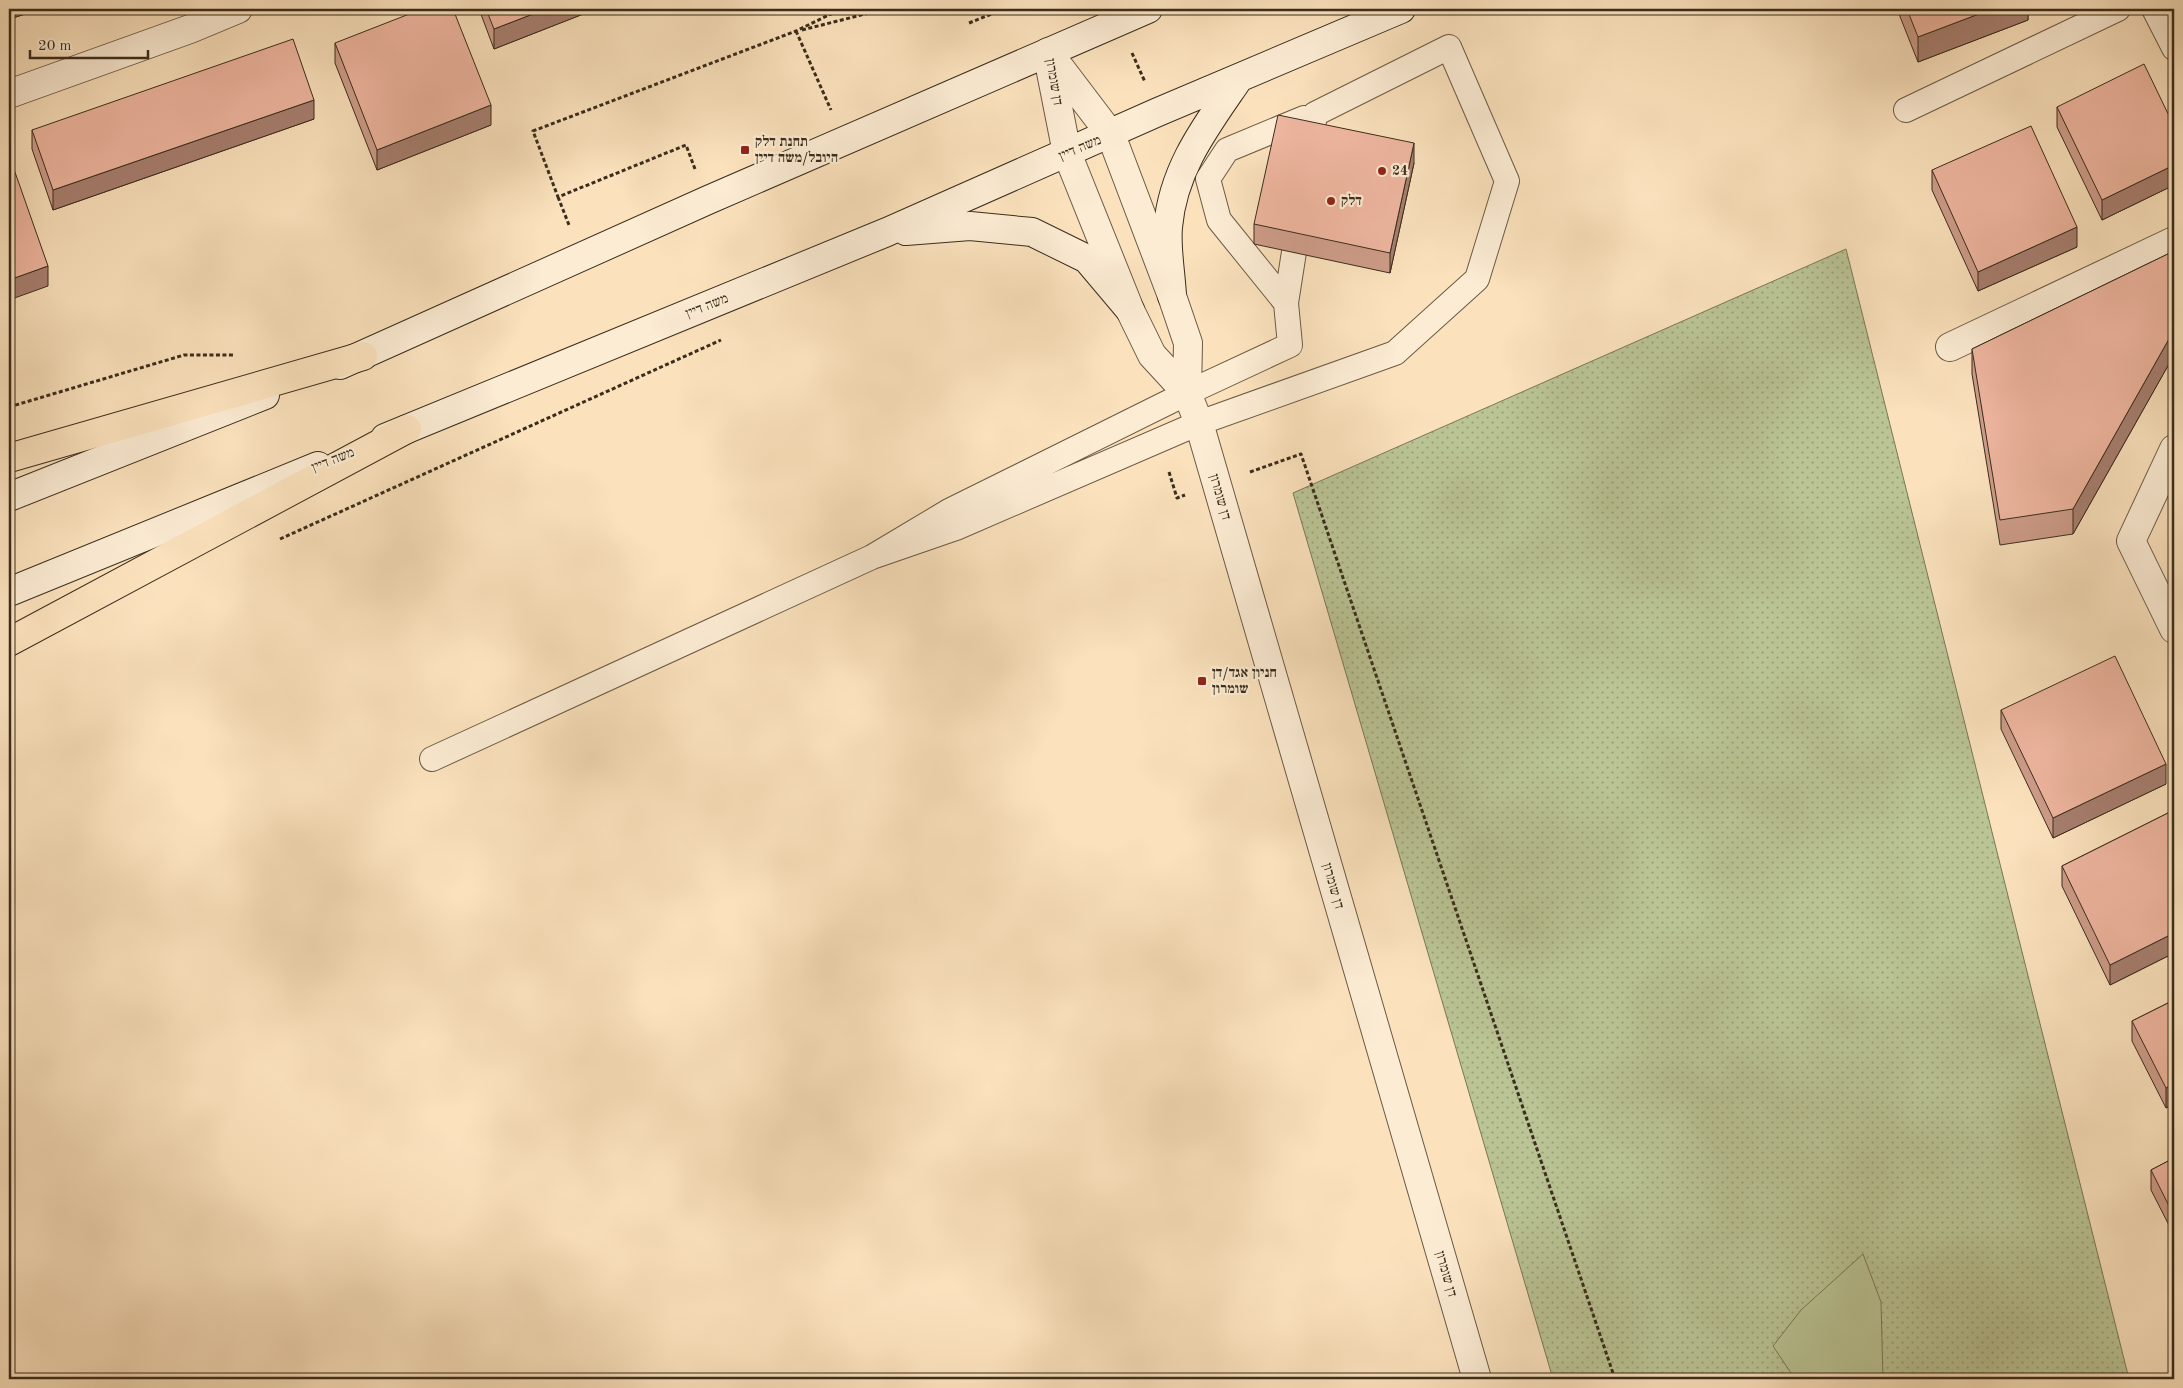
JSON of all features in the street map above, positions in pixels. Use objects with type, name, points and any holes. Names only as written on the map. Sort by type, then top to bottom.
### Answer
[{"type":"highway","points":[[9,458],[363,356]]},
{"type":"highway","points":[[9,642],[407,429]]},
{"type":"main road","points":[[9,94],[186,19],[238,9]]},
{"type":"main road","points":[[9,496],[363,356],[708,200],[1148,9]]},
{"type":"main road","name":"משה דיין","points":[[9,592],[887,232],[1401,9]]},
{"type":"main road","name":"דן שומרון","points":[[1048,52],[1111,135],[1188,343],[1187,393],[1216,484],[1477,1379]]},
{"type":"main road","name":"דן שומרון","points":[[1048,52],[1067,153],[1130,310],[1152,355],[1187,393]]},
{"type":"main road","points":[[1172,296],[1168,227],[1179,176],[1195,142],[1239,78]]},
{"type":"main road","points":[[887,232],[970,226],[1032,232],[1087,259],[1130,310]]},
{"type":"main road","points":[[1950,347],[2174,241]]},
{"type":"main road","points":[[2174,449],[2131,541],[2174,629]]},
{"type":"lane","points":[[1906,110],[2118,9]]},
{"type":"lane","points":[[2154,9],[2174,48]]},
{"type":"lane","points":[[432,759],[872,557],[956,528],[1198,423],[1395,353],[1477,279],[1506,181],[1449,47],[1315,114],[1266,132],[1227,150],[1208,179],[1219,220],[1286,303]]},
{"type":"lane","points":[[872,557],[949,511],[1187,393],[1290,345],[1286,303],[1315,114]]},
{"type":"path","points":[[708,200],[686,146],[558,197],[533,131],[796,31],[841,9]]},
{"type":"path","points":[[796,31],[885,9]]},
{"type":"path","points":[[969,23],[1004,9]]},
{"type":"path","points":[[796,31],[845,140]]},
{"type":"path","points":[[278,540],[730,336]]},
{"type":"path","points":[[9,407],[184,355],[234,355]]},
{"type":"path","points":[[1160,440],[1177,498],[1301,454],[1615,1379]]},
{"type":"green space","points":[[1846,249],[2129,1379],[1553,1379],[1293,493]]},
{"type":"green space","points":[[1863,1254],[1881,1302],[1883,1379],[1795,1379],[1773,1346],[1801,1310]]},
{"type":"building","points":[[422,9],[453,9],[491,105],[377,150],[335,43]]},
{"type":"building","points":[[486,9],[546,9],[494,29]]},
{"type":"building","points":[[1907,9],[1992,9],[1918,37]]},
{"type":"building","points":[[293,39],[314,100],[53,190],[32,130]]},
{"type":"building","points":[[2144,64],[2174,126],[2174,165],[2102,200],[2057,107]]},
{"type":"building","points":[[1278,115],[1414,143],[1390,253],[1254,224]]},
{"type":"building","points":[[2031,126],[2077,227],[1978,272],[1932,170]]},
{"type":"building","points":[[9,158],[48,266],[9,280]]},
{"type":"building","points":[[2174,251],[2174,330],[2073,509],[2000,520],[1972,349]]},
{"type":"building","points":[[2115,656],[2166,764],[2053,818],[2001,710]]},
{"type":"building","points":[[2174,810],[2174,933],[2110,965],[2062,866]]},
{"type":"building","points":[[2174,1000],[2174,1084],[2166,1088],[2132,1021]]},
{"type":"building","points":[[2174,1158],[2174,1216],[2151,1170]]},
{"type":"place","name":"תחנת דלק היובל/משה דיין","points":[[745,150]]},
{"type":"place","name":"24","points":[[1382,171]]},
{"type":"place","name":"דלק","points":[[1331,201]]},
{"type":"place","name":"חניון אגד/דן שומרון","points":[[1202,681]]}]
